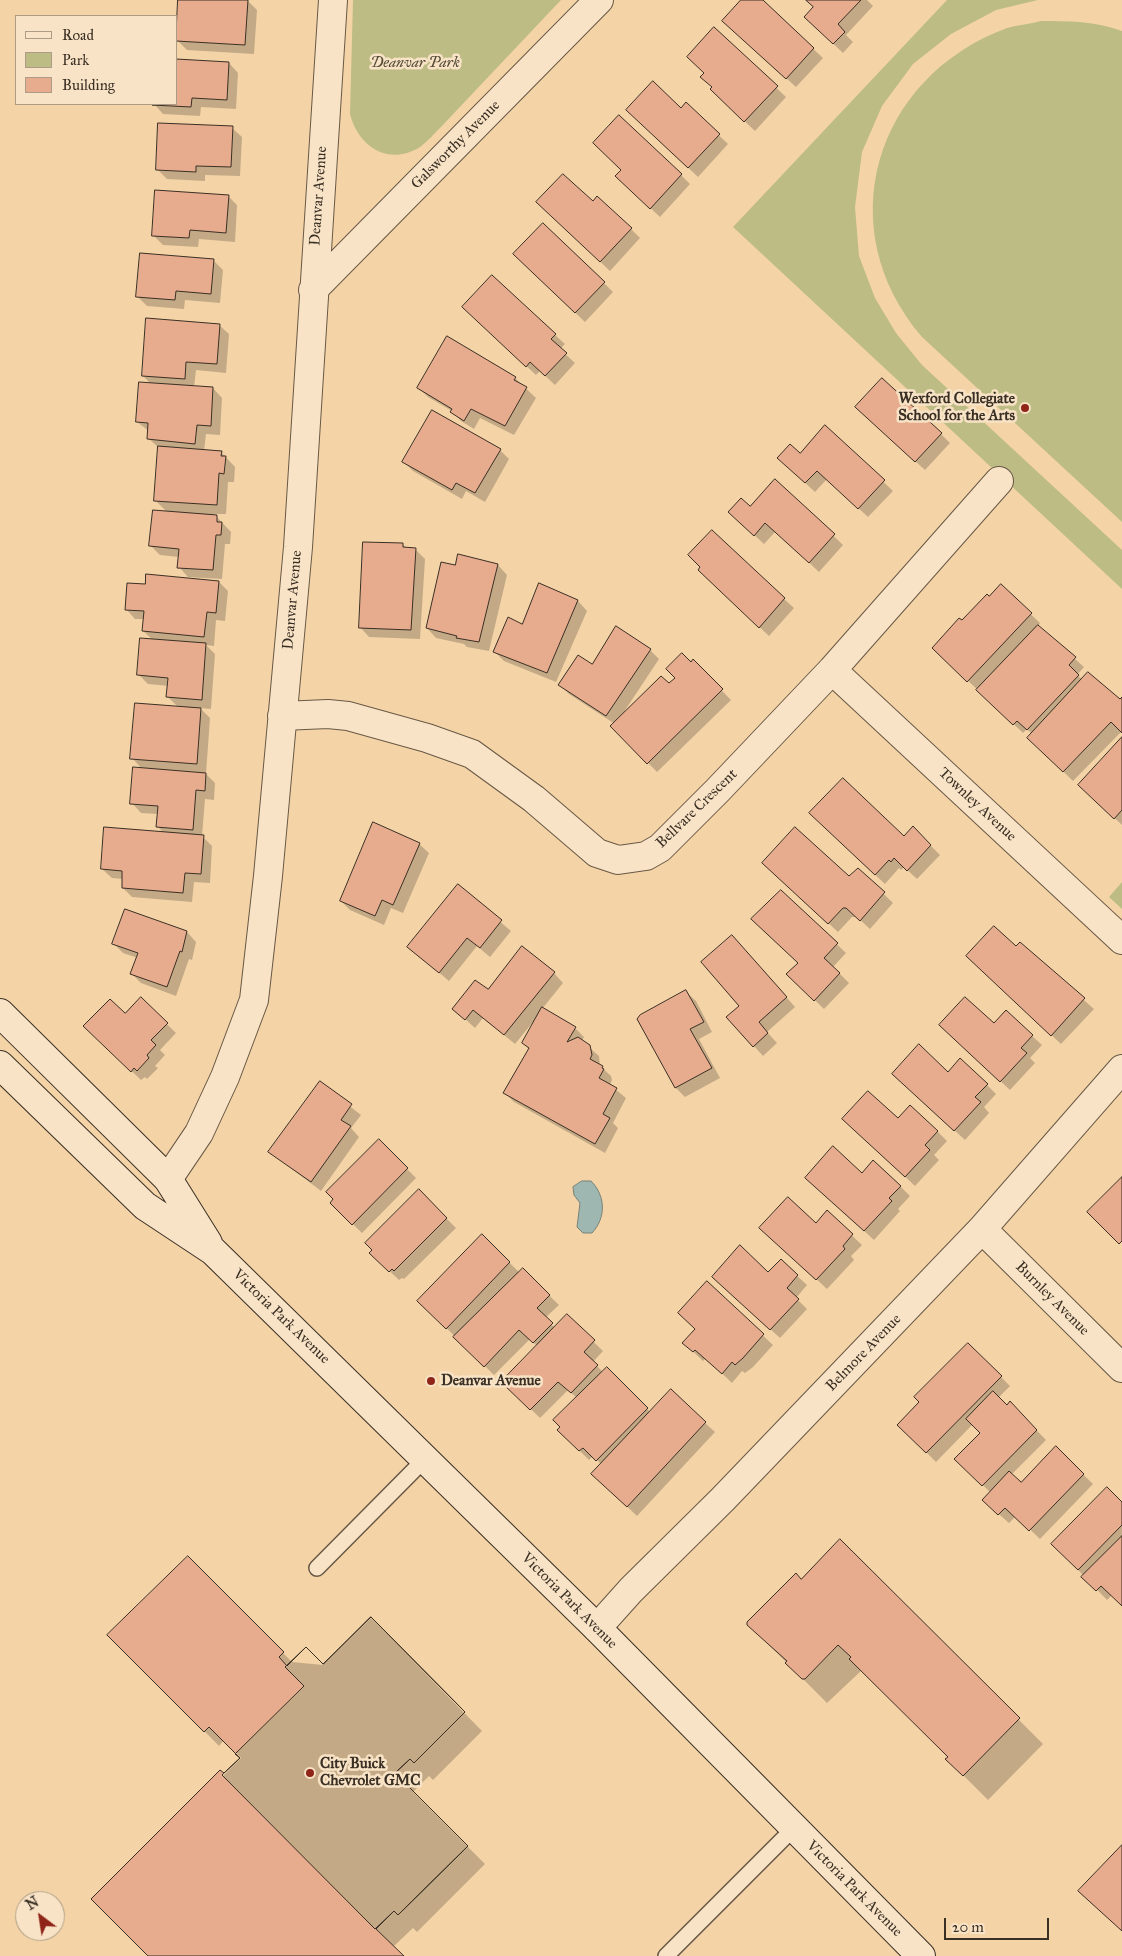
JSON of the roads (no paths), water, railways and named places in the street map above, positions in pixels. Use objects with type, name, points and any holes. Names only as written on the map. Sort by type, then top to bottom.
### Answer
[{"type":"street","name":"Deanvar Avenue","points":[[168,1179],[192,1145],[202,1125],[225,1077],[254,1000],[268,876],[298,547],[332,0]]},
{"type":"street","name":"Galsworthy Avenue","points":[[313,290],[600,0]]},
{"type":"street","name":"Bellvare Crescent","points":[[282,716],[328,714],[348,716],[426,738],[472,754],[534,798],[597,854],[618,860],[646,856],[660,848],[832,670],[999,481]]},
{"type":"street","name":"Townley Avenue","points":[[832,670],[1122,940]]},
{"type":"street","name":"Victoria Park Avenue","points":[[0,1014],[168,1179],[213,1251]]},
{"type":"street","name":"Victoria Park Avenue","points":[[0,1065],[145,1206],[213,1251],[597,1628],[920,1956]]},
{"type":"street","name":"Belmore Avenue","points":[[597,1628],[631,1590],[723,1499],[982,1229],[1122,1069]]},
{"type":"street","name":"Burnley Avenue","points":[[982,1229],[1122,1368]]},
{"type":"lane","points":[[317,1568],[425,1459]]},
{"type":"lane","points":[[666,1956],[794,1828]]},
{"type":"water","points":[[582,1181],[591,1181],[602,1200],[600,1221],[592,1233],[583,1233],[577,1227],[580,1203],[574,1195],[573,1187]]},
{"type":"place","name":"Wexford Collegiate School for the Arts","points":[[1025,408]]},
{"type":"place","name":"Deanvar Avenue","points":[[431,1381]]},
{"type":"place","name":"City Buick Chevrolet GMC","points":[[310,1773]]},
{"type":"park label","name":"Deanvar Park","points":[[415,63]]}]
